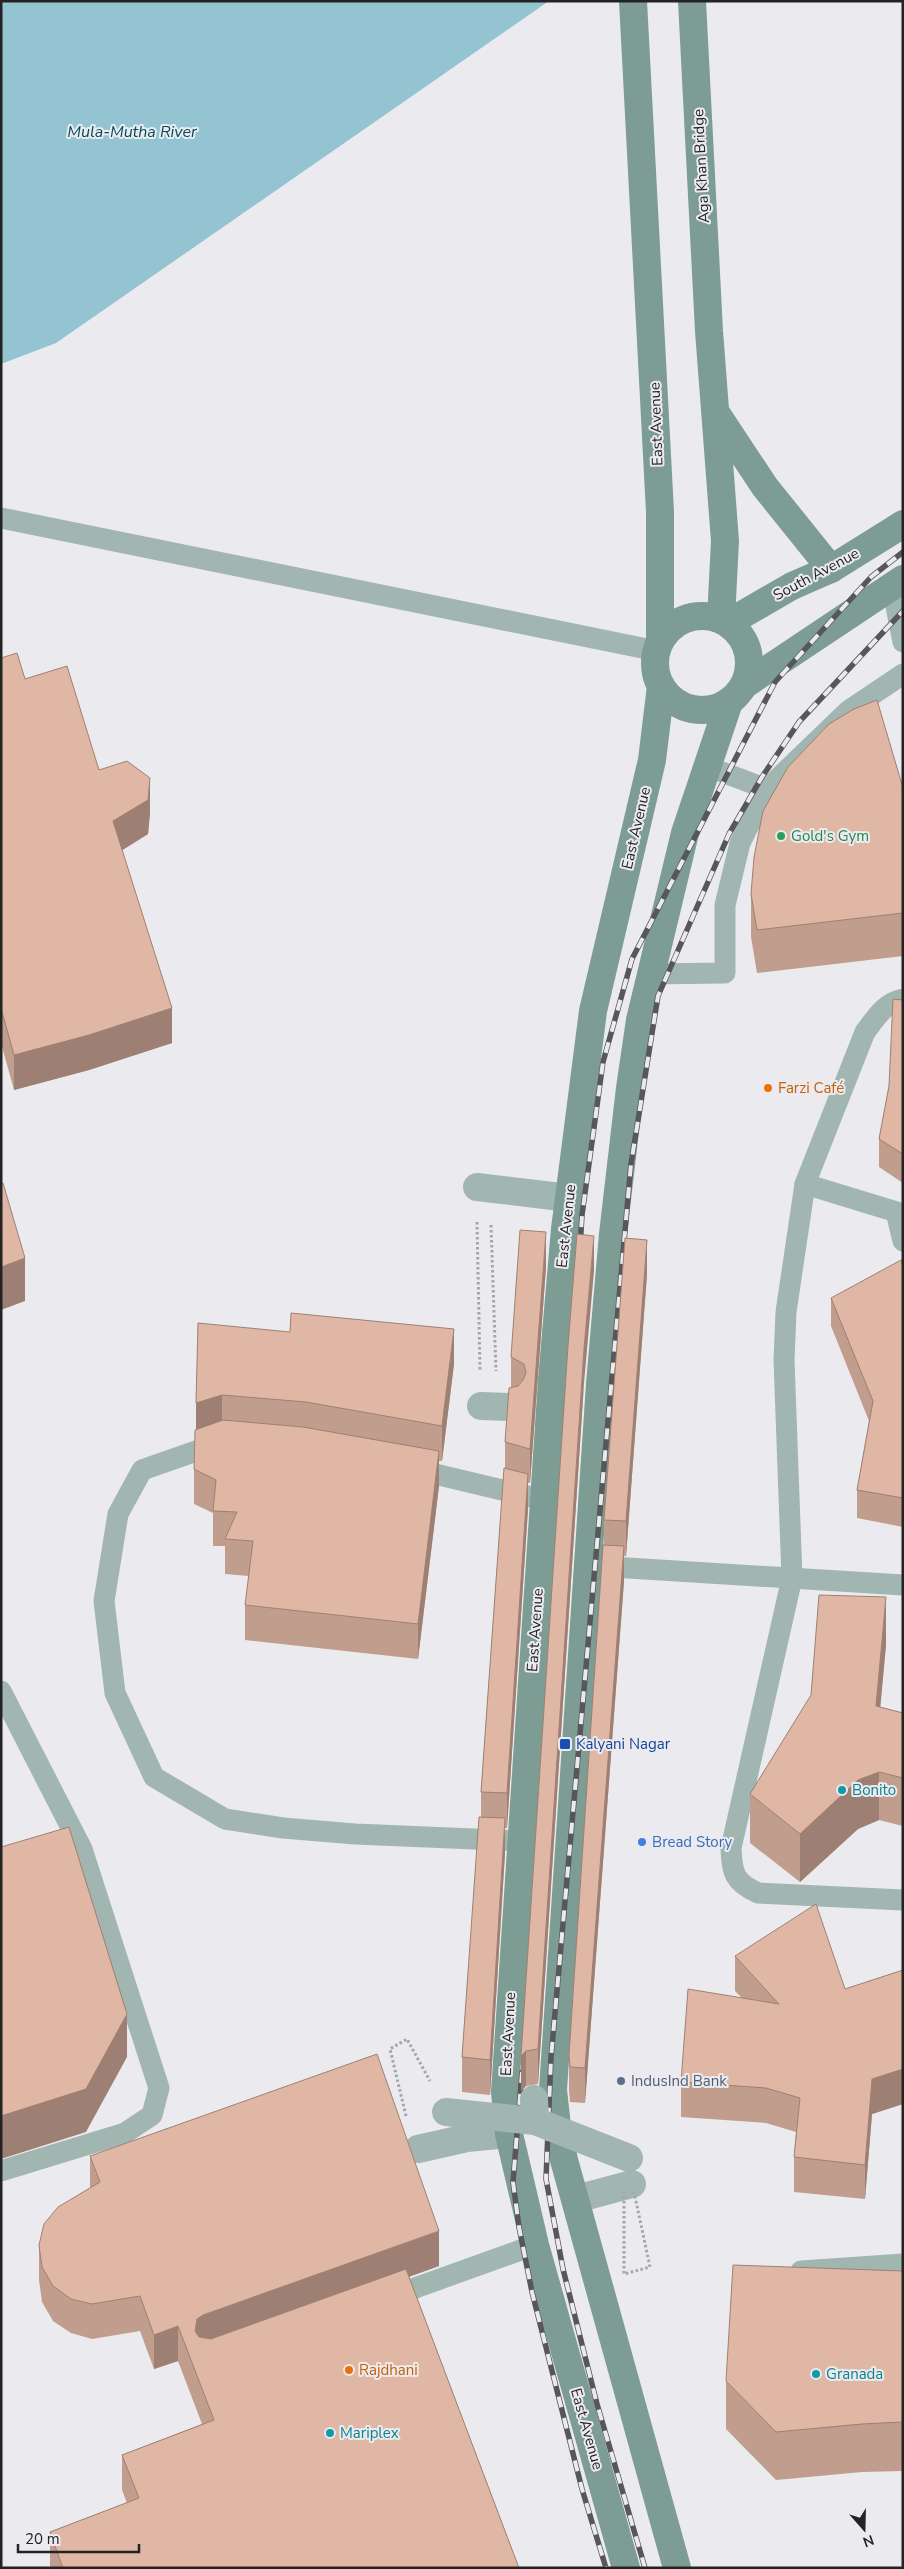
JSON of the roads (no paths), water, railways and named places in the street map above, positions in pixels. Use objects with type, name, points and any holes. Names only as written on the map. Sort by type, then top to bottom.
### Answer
[{"type":"main road","name":"East Avenue","points":[[633,1],[652,326],[660,512],[659,646]]},
{"type":"main road","name":"Aga Khan Bridge","points":[[692,1],[714,410]]},
{"type":"main road","points":[[714,410],[724,541],[724,621]]},
{"type":"main road","points":[[714,410],[765,487],[831,569]]},
{"type":"main road","name":"South Avenue","points":[[724,621],[792,586],[831,569],[903,524]]},
{"type":"main road","points":[[677,2568],[557,2126],[553,2090],[588,1566],[613,1234],[630,1088],[640,1020],[685,833],[706,766],[737,693],[749,670],[747,647],[739,633],[724,621],[698,616],[683,620],[670,629],[659,646],[656,672],[661,686],[671,698],[692,709],[714,708],[737,693],[897,582]]},
{"type":"main road","name":"East Avenue","points":[[626,2568],[535,2245],[508,2134],[505,2092],[520,1841],[552,1380],[568,1198],[593,1011],[650,769],[661,686]]},
{"type":"street","points":[[483,1188],[568,1198]]},
{"type":"street","points":[[446,2112],[535,2110],[633,2164],[576,2199]]},
{"type":"street","points":[[418,2149],[447,2150],[508,2134]]},
{"type":"lane","points":[[1,518],[659,646]]},
{"type":"lane","points":[[897,582],[903,642]]},
{"type":"lane","points":[[651,974],[725,973],[725,905],[740,843],[767,789],[848,711],[903,674]]},
{"type":"lane","points":[[706,766],[767,789]]},
{"type":"lane","points":[[903,999],[897,1000],[880,1011],[865,1032],[805,1184],[785,1322],[784,1360],[792,1578],[731,1848],[732,1870],[743,1886],[758,1893],[903,1900]]},
{"type":"lane","points":[[805,1184],[899,1213],[903,1241]]},
{"type":"lane","points":[[240,1443],[221,1442],[142,1470],[118,1514],[104,1601],[115,1693],[154,1777],[225,1819],[283,1828],[355,1834],[520,1841]]},
{"type":"lane","points":[[391,1464],[434,1472],[544,1500]]},
{"type":"lane","points":[[588,1566],[903,1585]]},
{"type":"lane","points":[[1,1691],[82,1849],[159,2088],[152,2115],[124,2133],[1,2171]]},
{"type":"lane","points":[[367,2305],[535,2245]]},
{"type":"lane","points":[[786,2272],[903,2264]]},
{"type":"water","name":"Mula-Mutha River","points":[[1,1],[549,1],[56,343],[1,364]]},
{"type":"railway","points":[[580,1249],[582,1215],[603,1062],[632,959],[775,682],[871,577],[903,552]]},
{"type":"railway","points":[[645,2568],[597,2404],[563,2269],[546,2179],[551,2058],[631,1164],[658,996],[729,834],[762,777],[799,722],[903,611]]},
{"type":"railway","points":[[522,2072],[513,2182],[519,2227],[532,2292],[582,2489],[606,2568]]},
{"type":"place","name":"Gold's Gym","points":[[781,836]]},
{"type":"place","name":"Farzi Café","points":[[768,1088]]},
{"type":"place","name":"Kalyani Nagar","points":[[565,1744]]},
{"type":"place","name":"Bonito","points":[[842,1790]]},
{"type":"place","name":"Bread Story","points":[[642,1842]]},
{"type":"place","name":"IndusInd Bank","points":[[621,2081]]},
{"type":"place","name":"Rajdhani","points":[[349,2370]]},
{"type":"place","name":"Granada","points":[[816,2374]]},
{"type":"place","name":"Mariplex","points":[[330,2433]]}]
